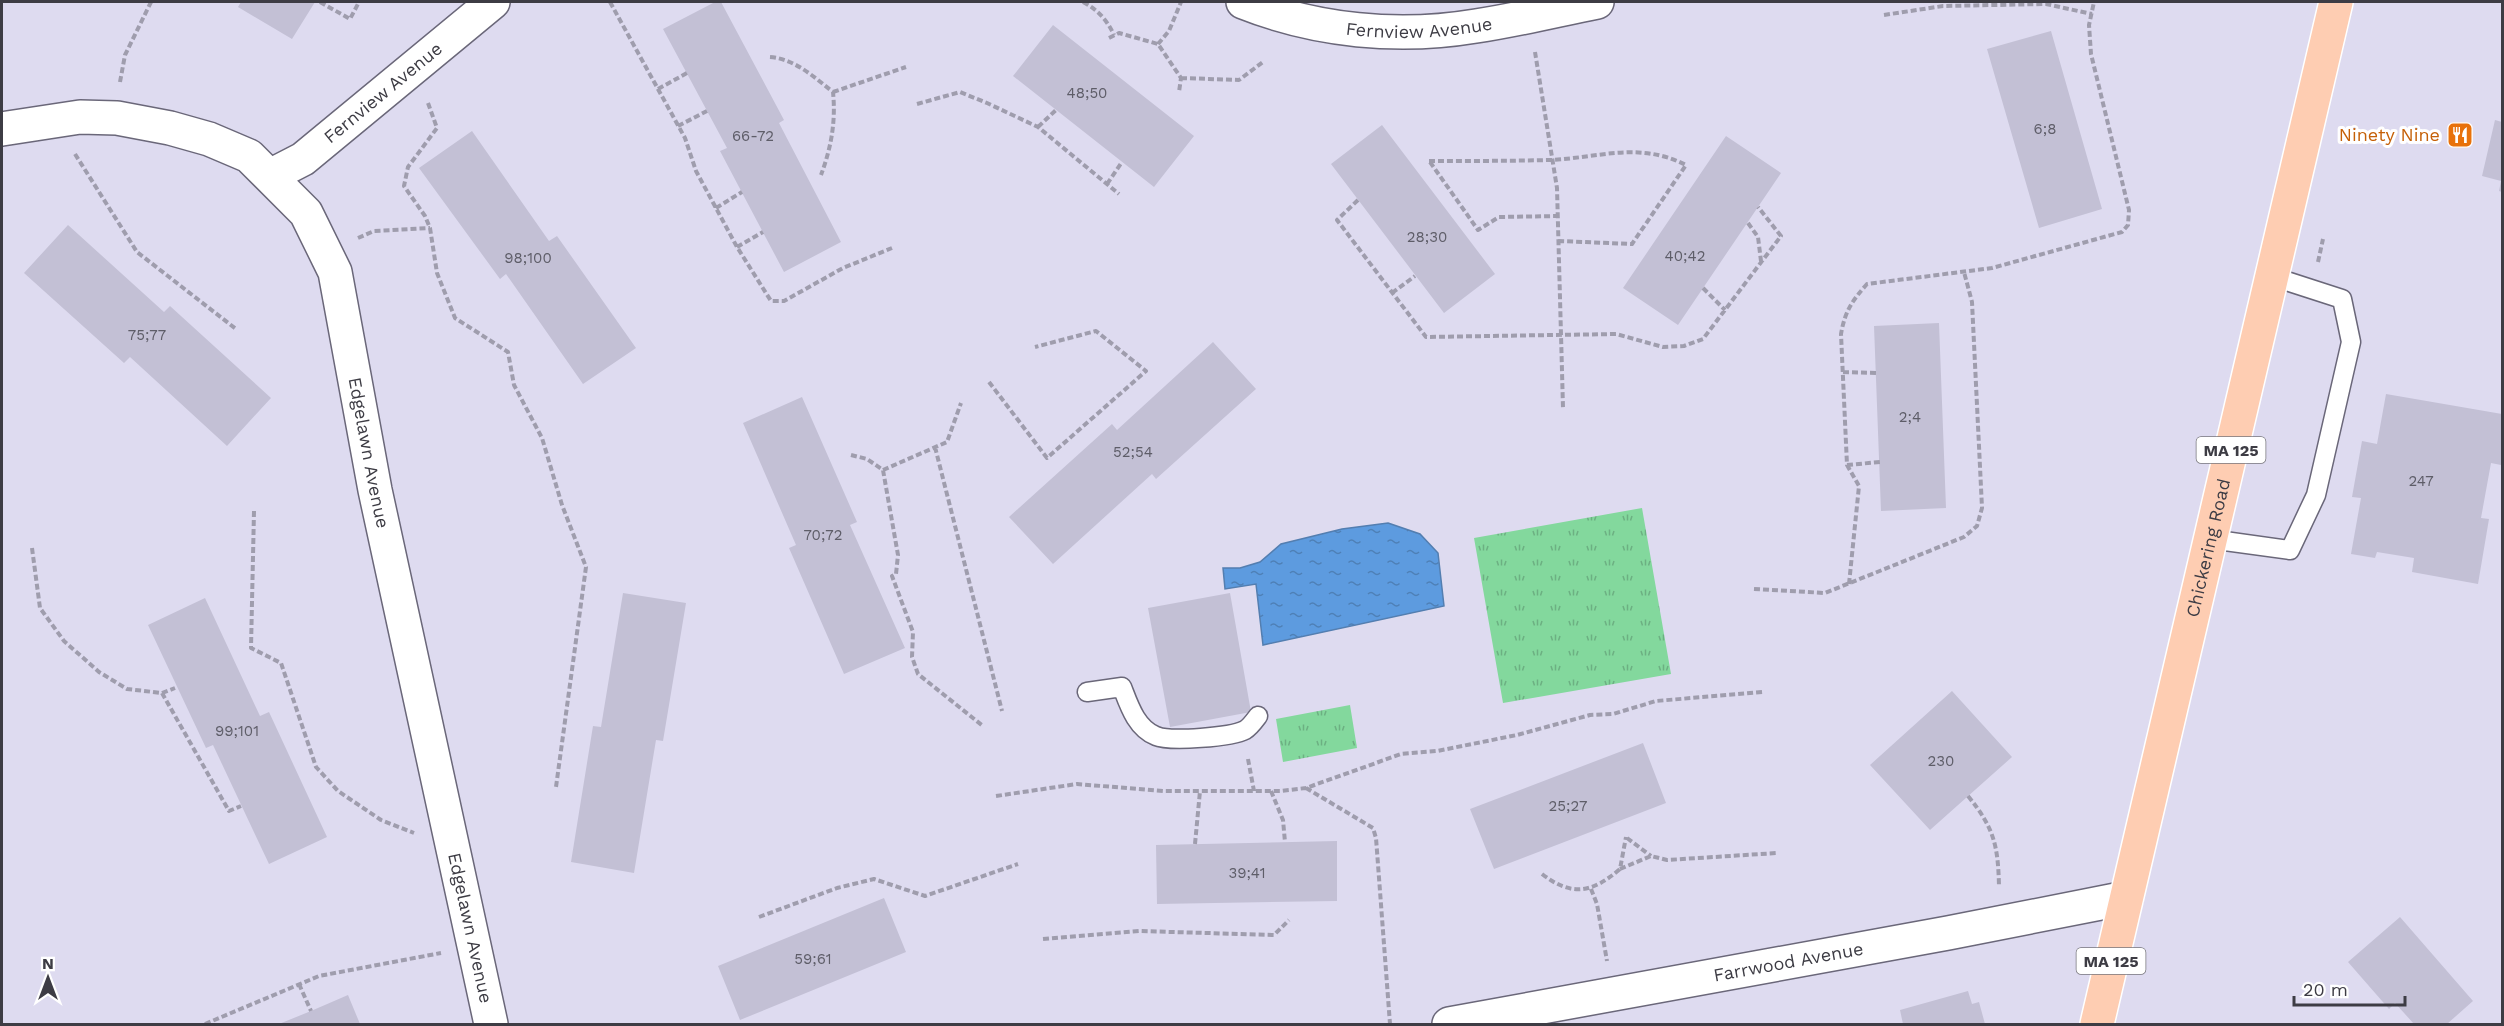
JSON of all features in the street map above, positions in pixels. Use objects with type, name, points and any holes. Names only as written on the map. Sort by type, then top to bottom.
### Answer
[{"type":"main road","name":"Chickering Road","points":[[2097,1024],[2336,2]]},
{"type":"street","name":"Fernview Avenue","points":[[270,176],[303,159],[492,2]]},
{"type":"street","name":"Fernview Avenue","points":[[1243,2],[1292,20],[1310,12],[1346,28],[1403,32],[1475,26],[1597,2]]},
{"type":"street","name":"Edgelawn Avenue","points":[[2,129],[80,117],[117,118],[170,128],[209,139],[249,156],[306,213],[335,272],[375,490],[491,1024]]},
{"type":"street","name":"Farrwood Avenue","points":[[1449,1024],[2000,924],[2126,898]]},
{"type":"lane","points":[[2210,538],[2290,550],[2316,495],[2351,342],[2342,299],[2271,276]]},
{"type":"lane","points":[[1087,692],[1122,687],[1135,719],[1156,736],[1185,739],[1228,734],[1246,730],[1258,716]]},
{"type":"path","points":[[117,118],[117,93],[125,56],[151,2]]},
{"type":"path","points":[[320,2],[350,19],[359,2]]},
{"type":"path","points":[[610,2],[678,126],[696,171],[737,247],[771,301],[784,301],[843,268],[892,248]]},
{"type":"path","points":[[1083,2],[1094,7],[1108,23],[1114,35]]},
{"type":"path","points":[[1158,44],[1169,31],[1181,2]]},
{"type":"path","points":[[1849,584],[1859,486],[1847,465],[1841,334],[1845,313],[1867,284],[1992,268],[2122,232],[2128,225],[2129,210],[2091,54],[2089,25],[2094,2]]},
{"type":"path","points":[[1884,15],[1943,6],[2046,4],[2092,14]]},
{"type":"path","points":[[1529,15],[1553,160],[1558,216],[1563,408]]},
{"type":"path","points":[[1109,38],[1119,33],[1137,36],[1158,44],[1181,78],[1179,93]]},
{"type":"path","points":[[770,57],[785,58],[833,93],[835,112],[832,138],[821,175]]},
{"type":"path","points":[[1181,78],[1239,80],[1263,62]]},
{"type":"path","points":[[833,93],[906,67]]},
{"type":"path","points":[[658,89],[687,73]]},
{"type":"path","points":[[917,104],[960,92],[1038,127],[1119,194]]},
{"type":"path","points":[[428,101],[437,128],[408,167],[404,186],[425,216],[430,228],[437,273],[455,318],[508,352],[514,385],[542,438],[562,505],[586,567],[556,786]]},
{"type":"path","points":[[1038,127],[1056,110]]},
{"type":"path","points":[[678,126],[707,111]]},
{"type":"path","points":[[62,120],[73,150],[137,252],[236,329]]},
{"type":"path","points":[[1558,216],[1499,217],[1478,230],[1429,161],[1553,160],[1634,150],[1670,157],[1686,165],[1632,244],[1558,241]]},
{"type":"path","points":[[1107,184],[1122,162]]},
{"type":"path","points":[[716,208],[742,192]]},
{"type":"path","points":[[1358,200],[1336,220],[1426,337],[1616,334],[1663,347],[1684,346],[1703,339],[1781,236],[1758,207]]},
{"type":"path","points":[[1748,223],[1758,237],[1761,262]]},
{"type":"path","points":[[326,253],[374,231],[430,228]]},
{"type":"path","points":[[737,247],[763,232]]},
{"type":"path","points":[[1754,589],[1825,593],[1964,537],[1977,526],[1982,508],[1980,420],[1972,302],[1964,272]]},
{"type":"path","points":[[1392,293],[1415,276]]},
{"type":"path","points":[[1703,288],[1725,310]]},
{"type":"path","points":[[989,382],[1047,458],[1146,371],[1096,331],[1035,347]]},
{"type":"path","points":[[1843,372],[1876,373]]},
{"type":"path","points":[[883,470],[947,442],[961,403]]},
{"type":"path","points":[[935,447],[1002,711]]},
{"type":"path","points":[[851,455],[867,459],[883,470],[898,555],[896,574],[892,576],[913,632],[912,657],[918,674],[983,726]]},
{"type":"path","points":[[1847,465],[1880,462]]},
{"type":"path","points":[[254,511],[251,648],[281,663],[316,767],[338,791],[381,820],[417,834],[448,829]]},
{"type":"path","points":[[32,548],[40,608],[64,641],[99,672],[127,689],[162,693],[175,688]]},
{"type":"path","points":[[996,796],[1077,784],[1163,791],[1271,791],[1306,788],[1401,754],[1437,751],[1517,735],[1590,715],[1613,714],[1656,701],[1764,692]]},
{"type":"path","points":[[162,693],[229,811],[241,806]]},
{"type":"path","points":[[1306,788],[1372,828],[1376,838],[1390,1024]]},
{"type":"path","points":[[1195,844],[1200,791]]},
{"type":"path","points":[[1271,791],[1283,820],[1285,842]]},
{"type":"path","points":[[1968,796],[1986,818],[1995,840],[2000,924]]},
{"type":"path","points":[[1620,869],[1626,837],[1651,856],[1666,860],[1777,853]]},
{"type":"path","points":[[1542,874],[1556,885],[1573,890],[1591,889],[1620,869],[1651,856]]},
{"type":"path","points":[[759,917],[837,888],[874,879],[925,896],[1018,864]]},
{"type":"path","points":[[1591,889],[1597,904],[1613,994]]},
{"type":"path","points":[[1042,939],[1139,932],[1274,935],[1289,920]]},
{"type":"path","points":[[205,1024],[319,976],[474,947]]},
{"type":"path","points":[[299,984],[311,1011]]},
{"type":"path","points":[[217,1019],[219,1024]]},
{"type":"green space","points":[[1642,508],[1671,674],[1503,703],[1474,538]]},
{"type":"green space","points":[[1350,705],[1357,748],[1283,762],[1276,719]]},
{"type":"water","points":[[1388,523],[1420,534],[1438,553],[1444,606],[1263,645],[1256,584],[1225,589],[1223,568],[1240,568],[1260,562],[1281,544],[1342,529]]},
{"type":"building","points":[[241,2],[315,2],[292,39],[238,7]]},
{"type":"building","points":[[715,2],[721,2],[784,120],[779,123],[841,242],[784,272],[720,151],[727,148],[663,29]]},
{"type":"building","points":[[1053,25],[1194,136],[1154,187],[1013,76]]},
{"type":"building","points":[[2051,31],[2102,209],[2039,228],[1987,49]]},
{"type":"building","points":[[2495,120],[2502,122],[2502,192],[2499,191],[2501,181],[2482,176]]},
{"type":"building","points":[[1382,125],[1495,274],[1444,313],[1331,164]]},
{"type":"building","points":[[472,131],[549,241],[557,236],[636,348],[583,384],[506,274],[500,279],[419,168]]},
{"type":"building","points":[[1726,136],[1781,173],[1678,325],[1623,288]]},
{"type":"building","points":[[68,225],[164,312],[170,306],[271,398],[227,446],[130,357],[124,363],[24,273]]},
{"type":"building","points":[[1939,323],[1946,508],[1881,511],[1874,326]]},
{"type":"building","points":[[1213,342],[1256,389],[1156,479],[1152,474],[1053,564],[1009,517],[1112,424],[1117,430]]},
{"type":"building","points":[[2386,394],[2502,414],[2501,465],[2491,463],[2481,518],[2489,519],[2478,584],[2412,572],[2414,558],[2377,552],[2375,558],[2351,554],[2361,498],[2352,497],[2362,441],[2377,444]]},
{"type":"building","points":[[802,397],[857,522],[850,525],[905,648],[844,674],[789,548],[796,545],[743,423]]},
{"type":"building","points":[[623,593],[686,603],[663,741],[656,740],[634,873],[571,862],[593,726],[601,727]]},
{"type":"building","points":[[1230,593],[1251,712],[1170,727],[1148,608]]},
{"type":"building","points":[[205,598],[260,716],[269,712],[327,837],[269,864],[213,745],[206,748],[148,625]]},
{"type":"building","points":[[1952,691],[2012,757],[1930,830],[1870,765]]},
{"type":"building","points":[[1643,743],[1666,803],[1494,869],[1470,809]]},
{"type":"building","points":[[1337,841],[1337,901],[1157,904],[1156,845]]},
{"type":"building","points":[[884,898],[906,952],[740,1020],[718,966]]},
{"type":"building","points":[[2400,917],[2473,1001],[2447,1024],[2414,1024],[2395,1003],[2389,1009],[2348,962]]},
{"type":"building","points":[[1968,991],[1972,1004],[1979,1002],[1985,1024],[1903,1024],[1900,1010]]},
{"type":"building","points":[[348,995],[360,1024],[279,1024],[311,1011]]},
{"type":"place","name":"Ninety Nine","points":[[2460,135]]}]
